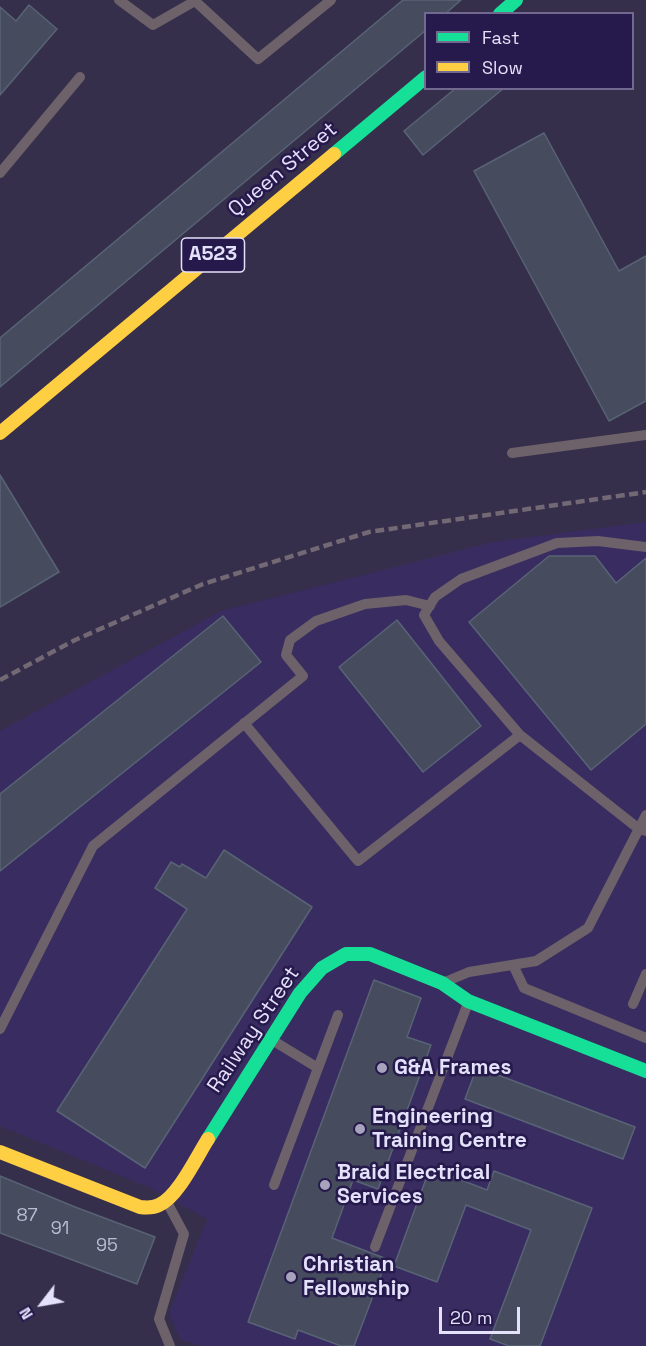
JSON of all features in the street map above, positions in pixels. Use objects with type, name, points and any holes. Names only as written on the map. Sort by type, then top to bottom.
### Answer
[{"type":"street","points":[[502,12],[516,0]]},
{"type":"street","name":"Queen Street","points":[[0,433],[424,79]]},
{"type":"street","name":"Railway Street","points":[[166,1202],[300,993],[322,968],[346,954],[370,954],[442,983],[468,1002],[646,1071]]},
{"type":"street","points":[[0,1152],[140,1207],[153,1208],[166,1202]]},
{"type":"lane","points":[[119,0],[153,25],[195,1],[258,59],[331,0]]},
{"type":"lane","points":[[0,173],[80,76]]},
{"type":"lane","points":[[512,453],[646,435]]},
{"type":"lane","points":[[643,830],[520,735],[439,641],[424,615],[435,597],[461,579],[557,543],[598,541],[646,548]]},
{"type":"lane","points":[[0,1029],[93,846],[303,676],[286,655],[290,640],[316,621],[365,604],[406,600],[430,606]]},
{"type":"lane","points":[[244,723],[358,861],[520,735]]},
{"type":"lane","points":[[442,983],[469,972],[536,961],[588,928],[643,830],[646,815]]},
{"type":"lane","points":[[513,965],[524,988],[646,1038]]},
{"type":"lane","points":[[633,1004],[646,974]]},
{"type":"lane","points":[[375,1247],[468,1002]]},
{"type":"lane","points":[[274,1185],[338,1015]]},
{"type":"lane","points":[[270,1039],[318,1068]]},
{"type":"lane","points":[[166,1202],[184,1234],[159,1319],[170,1346]]},
{"type":"shaded area","points":[[646,522],[646,1346],[200,1346],[180,1339],[169,1313],[207,1219],[148,1187],[0,1126],[0,731],[221,611],[493,542]]},
{"type":"building","points":[[403,0],[461,0],[447,12],[424,12],[424,32],[0,387],[0,338]]},
{"type":"building","points":[[29,5],[57,29],[0,95],[0,7],[16,21]]},
{"type":"building","points":[[454,90],[502,90],[423,155],[404,131]]},
{"type":"building","points":[[544,133],[619,271],[646,256],[646,401],[609,421],[474,171]]},
{"type":"building","points":[[0,475],[59,572],[0,607]]},
{"type":"building","points":[[549,556],[595,556],[616,583],[646,558],[646,724],[591,770],[469,622]]},
{"type":"building","points":[[223,616],[261,662],[0,871],[0,794]]},
{"type":"building","points":[[397,620],[481,726],[423,772],[339,667]]},
{"type":"building","points":[[224,850],[312,907],[145,1168],[57,1111],[187,909],[155,888],[171,862],[180,867],[182,864],[206,878]]},
{"type":"building","points":[[374,980],[421,998],[407,1037],[431,1045],[378,1189],[353,1180],[332,1238],[387,1259],[354,1346],[341,1346],[298,1330],[295,1339],[248,1322]]},
{"type":"building","points":[[477,1067],[635,1127],[623,1159],[465,1099]]},
{"type":"building","points":[[430,1168],[487,1190],[494,1171],[592,1208],[540,1346],[509,1346],[490,1339],[531,1230],[466,1205],[437,1282],[394,1266]]},
{"type":"building","points":[[0,1176],[155,1237],[137,1284],[0,1233]]},
{"type":"railway","points":[[0,680],[75,640],[203,584],[369,532],[646,492]]},
{"type":"traffic: fast","points":[[502,12],[516,0]]},
{"type":"traffic: fast","points":[[334,154],[424,79]]},
{"type":"traffic: fast","points":[[208,1139],[300,993],[322,968],[346,954],[370,954],[442,983],[468,1001],[646,1071]]},
{"type":"traffic: slow","points":[[0,433],[334,154]]},
{"type":"traffic: slow","points":[[0,1152],[140,1207],[154,1207],[166,1201],[173,1194],[208,1139]]},
{"type":"place","name":"G&A Frames","points":[[382,1068]]},
{"type":"place","name":"Engineering Training Centre","points":[[360,1129]]},
{"type":"place","name":"Braid Electrical Services","points":[[325,1185]]},
{"type":"place","name":"Christian Fellowship","points":[[291,1277]]}]
